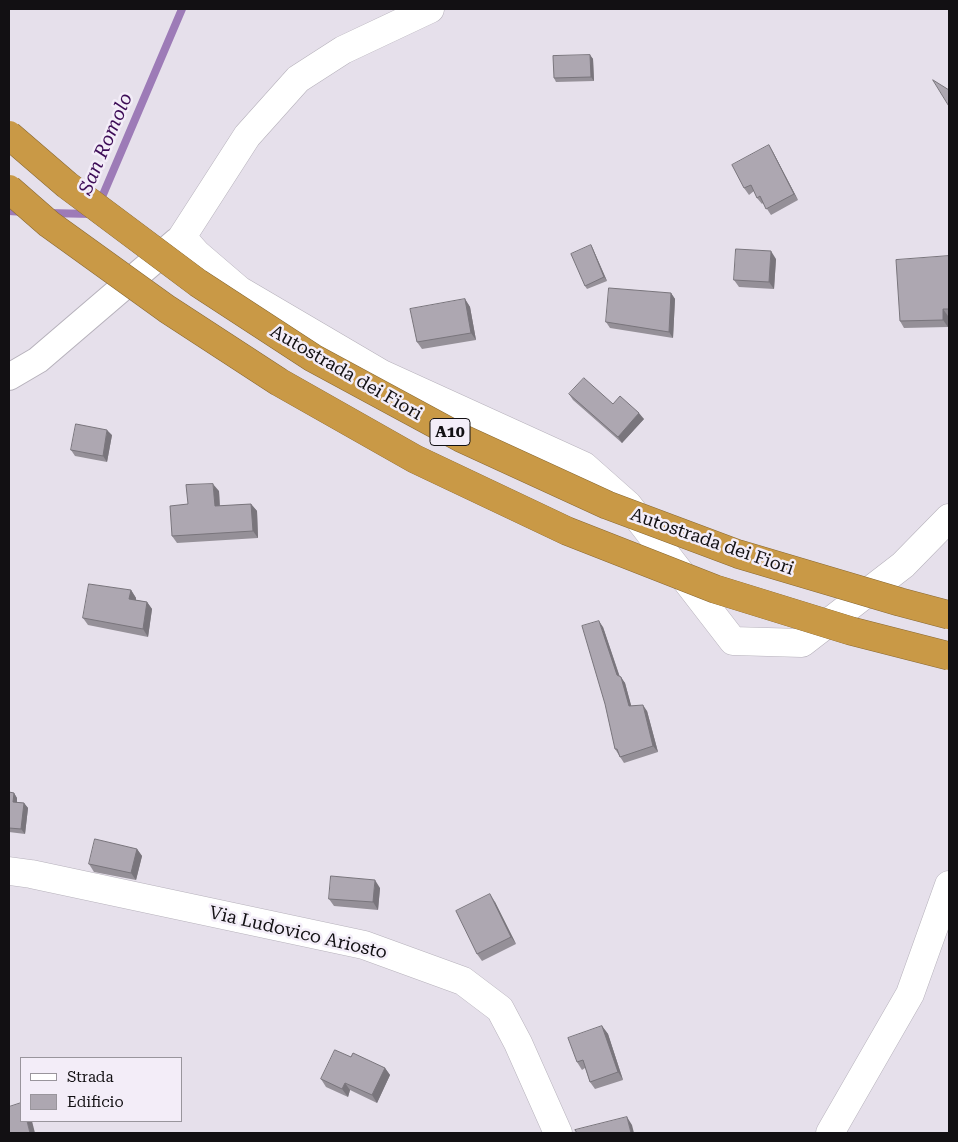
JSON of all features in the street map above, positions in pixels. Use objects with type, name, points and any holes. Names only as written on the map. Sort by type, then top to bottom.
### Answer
[{"type":"highway","name":"Autostrada dei Fiori","points":[[9,135],[67,185],[198,283],[313,358],[461,438],[607,505],[738,554],[949,615]]},
{"type":"highway","name":"A10","points":[[9,189],[49,224],[166,309],[279,382],[415,459],[567,531],[715,589],[851,631],[949,656]]},
{"type":"street","points":[[9,377],[38,360],[182,237],[247,136],[298,79],[343,50],[430,9]]},
{"type":"street","points":[[182,237],[197,254],[238,290],[382,374],[584,466],[628,505],[734,641],[802,643],[903,565],[949,518]]},
{"type":"street","name":"Via Ludovico Ariosto","points":[[9,871],[31,874],[364,945],[463,981],[500,1009],[558,1133]]},
{"type":"street","points":[[830,1133],[910,994],[949,885]]},
{"type":"building","points":[[590,55],[591,77],[554,78],[553,56]]},
{"type":"building","points":[[933,80],[949,90],[949,106]]},
{"type":"building","points":[[769,145],[794,194],[766,209],[760,196],[757,198],[751,185],[744,188],[732,165]]},
{"type":"building","points":[[591,245],[604,277],[585,286],[571,254]]},
{"type":"building","points":[[736,249],[771,251],[769,282],[734,280]]},
{"type":"building","points":[[949,256],[949,309],[943,309],[943,320],[900,321],[896,260]]},
{"type":"building","points":[[609,288],[671,293],[669,332],[606,322]]},
{"type":"building","points":[[465,299],[471,333],[417,342],[410,309]]},
{"type":"building","points":[[584,378],[613,404],[620,396],[639,413],[618,437],[569,394]]},
{"type":"building","points":[[76,424],[107,430],[103,456],[71,450]]},
{"type":"building","points":[[213,484],[215,506],[251,504],[253,531],[172,536],[170,506],[188,504],[186,485]]},
{"type":"building","points":[[89,584],[131,590],[129,599],[147,602],[143,629],[83,618]]},
{"type":"building","points":[[599,621],[617,675],[621,677],[629,706],[643,705],[653,746],[620,757],[617,749],[615,749],[605,704],[582,626]]},
{"type":"building","points":[[9,792],[14,793],[13,802],[24,803],[21,829],[9,828]]},
{"type":"building","points":[[95,839],[137,849],[131,873],[89,864]]},
{"type":"building","points":[[331,876],[375,880],[373,902],[329,899]]},
{"type":"building","points":[[490,894],[511,937],[477,954],[456,911]]},
{"type":"building","points":[[602,1026],[618,1072],[590,1082],[583,1060],[577,1062],[568,1038]]},
{"type":"building","points":[[335,1050],[351,1057],[353,1053],[385,1068],[372,1095],[345,1083],[342,1089],[321,1079]]},
{"type":"building","points":[[20,1103],[20,1122],[27,1122],[30,1133],[9,1133],[9,1107]]},
{"type":"building","points":[[627,1117],[631,1133],[577,1133],[575,1130]]},
{"type":"waterway","name":"San Romolo","points":[[99,204],[182,9]]},
{"type":"waterway","name":"San Romolo","points":[[9,211],[24,212]]},
{"type":"waterway","name":"San Romolo","points":[[48,213],[92,214]]}]
